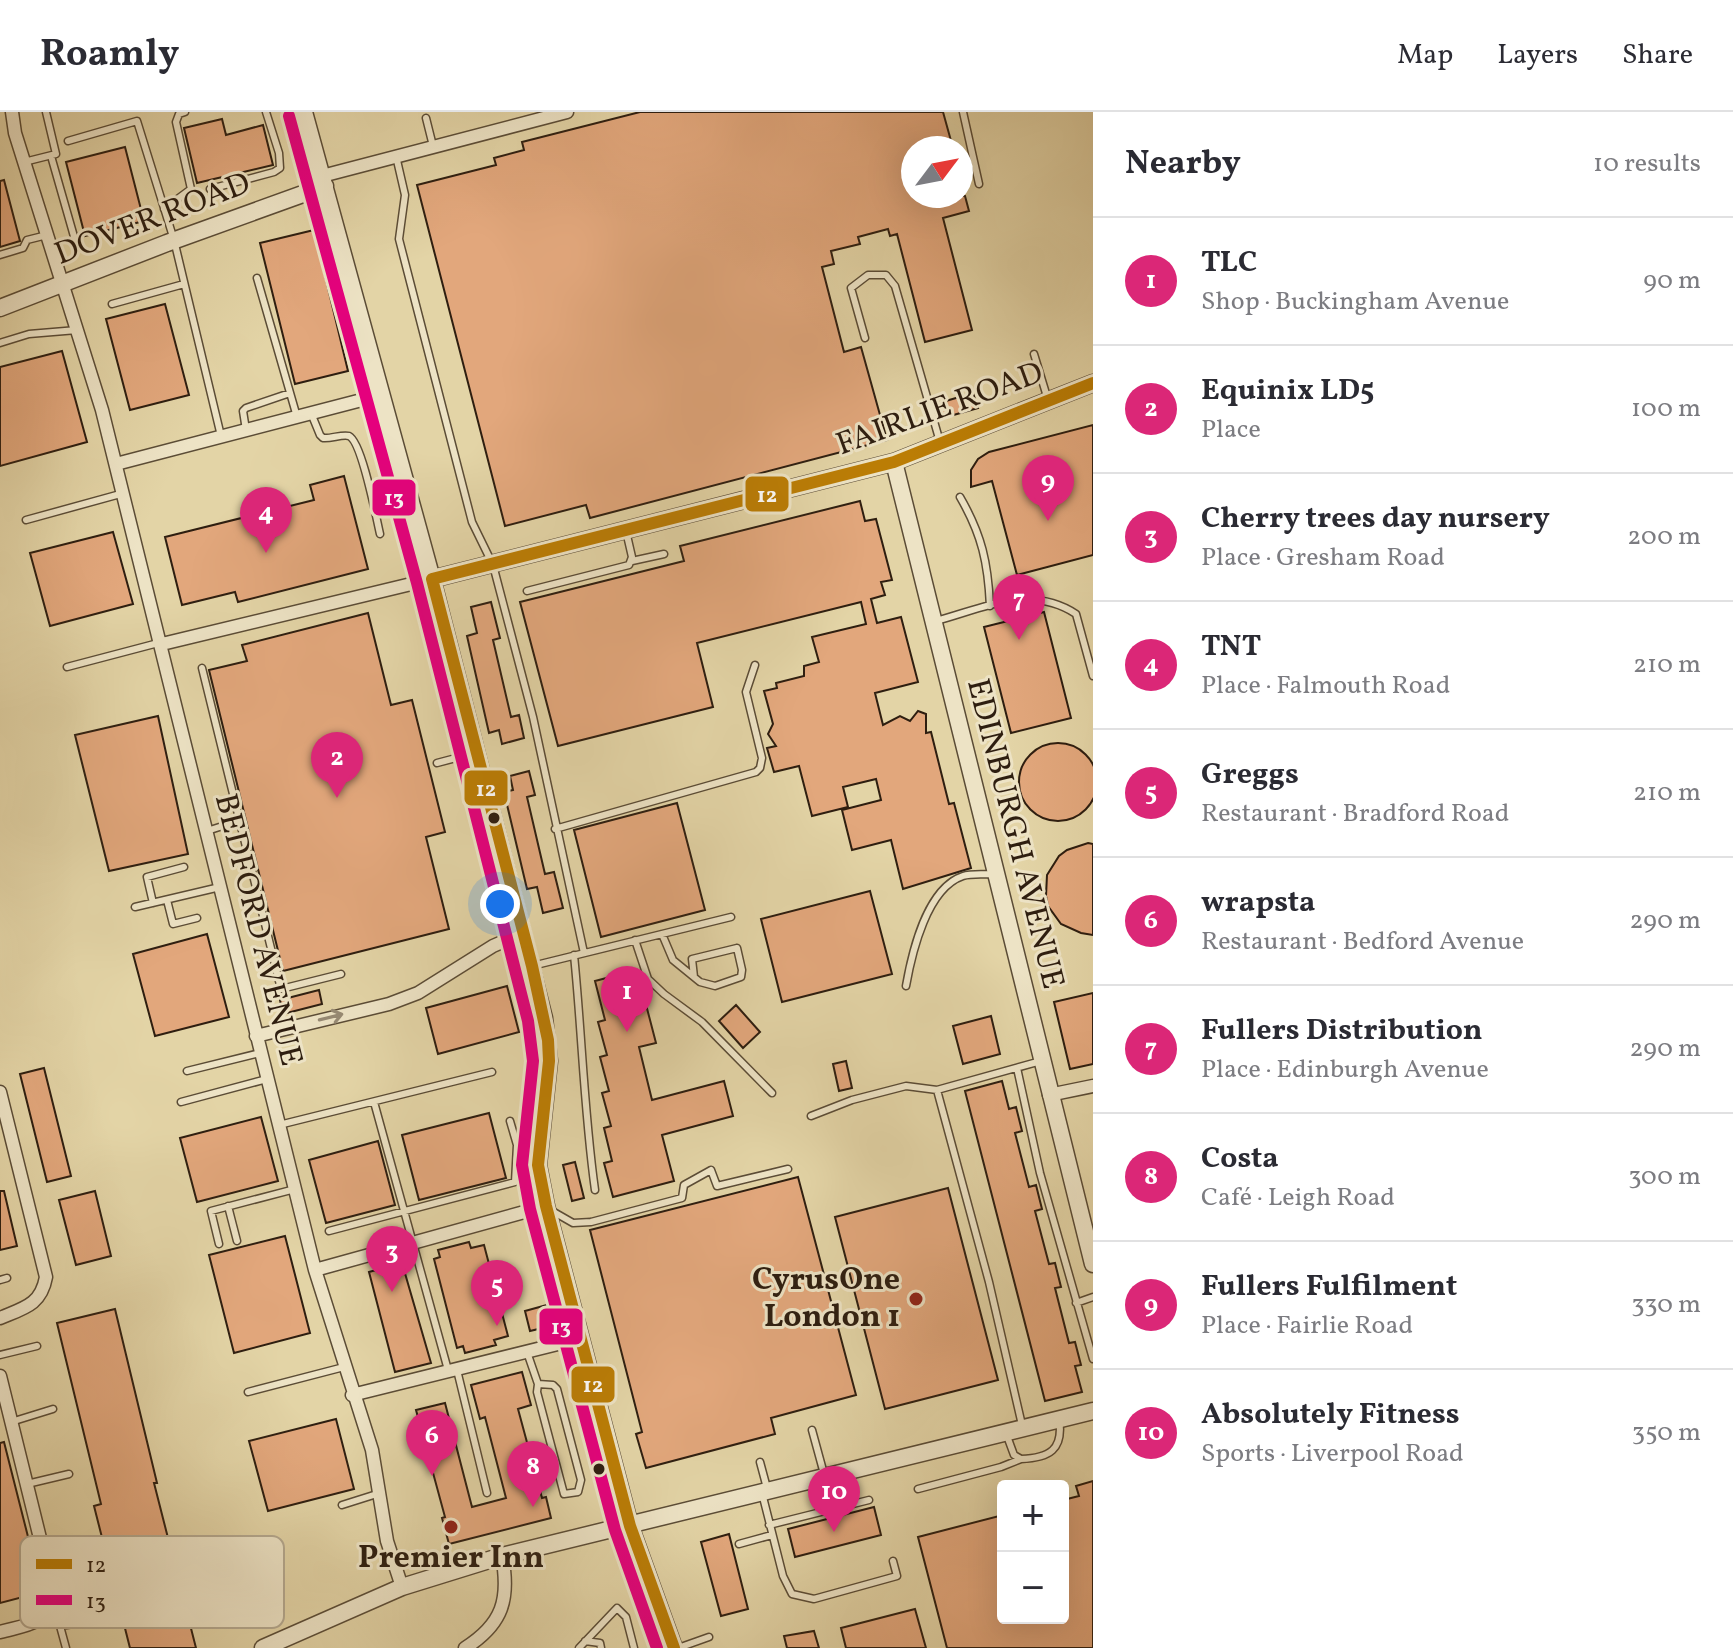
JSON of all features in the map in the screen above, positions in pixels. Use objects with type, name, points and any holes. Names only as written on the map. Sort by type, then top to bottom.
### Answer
[{"type":"street","name":"BEDFORD AVENUE","points":[[12,112],[24,162],[124,493],[315,1270],[352,1395],[372,1450],[387,1541],[402,1587]]},
{"type":"street","points":[[304,112],[432,579],[532,966],[548,1040],[549,1061],[538,1165],[546,1206],[630,1526],[676,1648]]},
{"type":"street","points":[[323,181],[396,156],[567,112]]},
{"type":"street","name":"DOVER ROAD","points":[[0,308],[323,181]]},
{"type":"street","name":"FAIRLIE ROAD","points":[[432,579],[894,462],[1093,383]]},
{"type":"street","points":[[116,464],[381,395]]},
{"type":"street","name":"EDINBURGH AVENUE","points":[[894,462],[1093,1264]]},
{"type":"street","points":[[162,643],[432,579]]},
{"type":"street","points":[[256,1036],[389,1004],[418,993],[493,946],[509,939],[525,938]]},
{"type":"street","points":[[1049,1095],[1093,1086]]},
{"type":"street","points":[[0,1092],[46,1277],[44,1291],[31,1305],[0,1318]]},
{"type":"street","points":[[315,1270],[546,1206]]},
{"type":"street","points":[[352,1395],[582,1338]]},
{"type":"street","points":[[0,1376],[39,1536]]},
{"type":"street","points":[[263,1648],[402,1587],[502,1556],[1093,1411]]},
{"type":"street","points":[[465,1648],[481,1638],[502,1610],[507,1580],[502,1556]]},
{"type":"street","points":[[0,1632],[20,1627]]},
{"type":"lane","points":[[24,162],[56,154],[46,112]]},
{"type":"lane","points":[[164,209],[191,189],[176,122],[179,114],[185,112]]},
{"type":"lane","points":[[210,189],[280,168],[279,153],[266,112]]},
{"type":"lane","points":[[963,112],[979,184]]},
{"type":"lane","points":[[426,118],[433,146]]},
{"type":"lane","points":[[68,141],[137,121],[174,240],[221,437]]},
{"type":"lane","points":[[51,156],[75,240]]},
{"type":"lane","points":[[396,156],[405,195],[399,239],[472,522],[493,565],[533,717],[584,953]]},
{"type":"lane","points":[[0,255],[23,248],[27,240],[47,235]]},
{"type":"lane","points":[[865,338],[851,288],[868,275],[886,275],[895,286],[941,445]]},
{"type":"lane","points":[[257,278],[297,417]]},
{"type":"lane","points":[[112,304],[184,284]]},
{"type":"lane","points":[[0,343],[29,334],[77,330]]},
{"type":"lane","points":[[1034,354],[1048,401]]},
{"type":"lane","points":[[246,430],[243,411],[246,408],[290,393]]},
{"type":"lane","points":[[311,413],[323,438],[345,436],[354,441],[361,456],[380,534]]},
{"type":"lane","points":[[26,520],[124,493]]},
{"type":"lane","points":[[960,497],[978,527],[990,606]]},
{"type":"lane","points":[[626,531],[632,561]]},
{"type":"lane","points":[[527,591],[664,554]]},
{"type":"lane","points":[[933,622],[1019,598],[1057,602],[1076,614],[1093,676]]},
{"type":"lane","points":[[67,667],[162,643]]},
{"type":"lane","points":[[555,829],[748,775],[760,768],[762,758],[747,698],[747,685],[755,665]]},
{"type":"lane","points":[[202,668],[281,989],[341,974]]},
{"type":"lane","points":[[437,763],[475,753]]},
{"type":"lane","points":[[207,831],[238,821]]},
{"type":"lane","points":[[153,903],[147,877],[184,867]]},
{"type":"lane","points":[[906,986],[912,951],[941,889],[963,876],[995,874]]},
{"type":"lane","points":[[135,907],[220,887]]},
{"type":"lane","points":[[167,900],[173,924],[197,918]]},
{"type":"lane","points":[[532,966],[731,917]]},
{"type":"lane","points":[[662,934],[673,960],[700,982],[715,986],[741,977],[737,948],[692,959],[694,977]]},
{"type":"lane","points":[[635,940],[648,979],[709,1029],[772,1093]]},
{"type":"lane","points":[[574,955],[584,1056],[586,1129],[595,1190]]},
{"type":"lane","points":[[187,1071],[260,1053]]},
{"type":"lane","points":[[811,1116],[852,1100],[906,1086],[937,1090],[1041,1061]]},
{"type":"lane","points":[[1017,1068],[1040,1173],[1093,1359]]},
{"type":"lane","points":[[279,1125],[492,1072]]},
{"type":"lane","points":[[181,1102],[267,1079]]},
{"type":"lane","points":[[937,1090],[989,1282],[1014,1430],[1014,1455],[1021,1459]]},
{"type":"lane","points":[[374,1102],[412,1243],[487,1493]]},
{"type":"lane","points":[[329,1231],[515,1182],[517,1145],[510,1121]]},
{"type":"lane","points":[[546,1206],[573,1223],[591,1222],[682,1198],[684,1185],[711,1170],[717,1186],[788,1169]]},
{"type":"lane","points":[[219,1244],[211,1211],[295,1189]]},
{"type":"lane","points":[[228,1206],[237,1241]]},
{"type":"lane","points":[[1076,1303],[1093,1297]]},
{"type":"lane","points":[[0,1355],[37,1346]]},
{"type":"lane","points":[[527,1352],[538,1384],[537,1392],[564,1494],[578,1492],[581,1480],[557,1389],[553,1385],[538,1384]]},
{"type":"lane","points":[[248,1392],[344,1367]]},
{"type":"lane","points":[[11,1422],[53,1409]]},
{"type":"lane","points":[[918,1489],[1055,1450],[1061,1441],[1059,1419]]},
{"type":"lane","points":[[812,1430],[825,1477]]},
{"type":"lane","points":[[760,1462],[769,1525],[786,1585],[792,1594],[814,1599],[897,1576],[893,1561]]},
{"type":"lane","points":[[27,1484],[69,1474]]},
{"type":"lane","points":[[342,1505],[380,1493]]},
{"type":"lane","points":[[769,1525],[869,1500]]},
{"type":"lane","points":[[739,1544],[772,1535]]},
{"type":"lane","points":[[579,1648],[617,1608],[626,1617],[634,1648]]},
{"type":"lane","points":[[61,1628],[66,1648]]},
{"type":"lane","points":[[676,1648],[709,1637]]},
{"type":"lane","points":[[585,1641],[600,1643],[601,1648]]},
{"type":"building","points":[[640,112],[943,112],[950,136],[901,136],[901,208],[968,208],[969,211],[943,218],[972,330],[925,342],[897,234],[890,236],[888,229],[858,237],[860,244],[831,251],[834,264],[822,267],[844,352],[861,347],[887,440],[590,518],[586,505],[505,526],[417,185],[496,165],[494,158],[524,150],[522,142]]},
{"type":"building","points":[[222,119],[226,135],[263,125],[273,165],[197,183],[184,128]]},
{"type":"building","points":[[125,147],[144,221],[85,236],[66,162]]},
{"type":"building","points":[[4,180],[20,241],[0,247],[0,181]]},
{"type":"building","points":[[314,230],[348,371],[295,384],[260,243]]},
{"type":"building","points":[[165,304],[189,395],[130,410],[106,319]]},
{"type":"building","points":[[62,351],[87,442],[0,466],[0,367]]},
{"type":"building","points":[[973,393],[978,408],[943,418],[939,403]]},
{"type":"building","points":[[1093,425],[1093,555],[1017,575],[992,481],[971,487],[971,470],[978,459],[989,452]]},
{"type":"building","points":[[344,476],[368,569],[238,602],[235,592],[182,605],[165,537],[314,500],[310,485]]},
{"type":"building","points":[[860,501],[865,521],[876,519],[892,580],[881,582],[885,595],[871,599],[877,623],[901,617],[918,682],[875,693],[883,725],[900,716],[910,721],[918,711],[926,714],[926,733],[931,732],[949,804],[954,803],[971,868],[903,889],[891,840],[852,850],[842,810],[881,800],[876,779],[843,787],[848,807],[812,816],[799,766],[774,772],[767,748],[776,746],[768,734],[773,724],[764,691],[777,688],[776,683],[804,676],[804,666],[819,662],[812,637],[866,624],[861,602],[697,643],[713,707],[558,746],[520,602],[684,561],[680,546]]},
{"type":"building","points":[[113,532],[133,604],[50,626],[30,553]]},
{"type":"building","points":[[491,602],[500,638],[493,640],[511,717],[519,715],[524,738],[502,744],[499,730],[489,733],[467,636],[477,633],[471,607]]},
{"type":"building","points":[[1044,612],[1071,718],[1011,733],[984,627]]},
{"type":"building","points":[[368,613],[391,705],[412,700],[445,832],[426,837],[449,929],[283,971],[209,670],[247,661],[242,645]]},
{"type":"building","points":[[158,716],[188,854],[109,871],[75,735]]},
{"type":"building","points":[[1058,743],[1073,746],[1085,755],[1094,767],[1097,782],[1094,797],[1085,809],[1073,818],[1058,821],[1043,818],[1031,809],[1022,797],[1019,782],[1022,767],[1031,755],[1043,746]]},
{"type":"building","points":[[529,771],[535,795],[527,797],[545,874],[554,872],[563,908],[543,913],[537,887],[527,889],[504,792],[513,790],[510,776]]},
{"type":"building","points":[[677,803],[705,910],[601,937],[574,830]]},
{"type":"building","points":[[1088,843],[1093,844],[1093,935],[1061,924],[1048,906],[1046,896],[1047,875],[1059,856]]},
{"type":"building","points":[[870,891],[892,974],[782,1002],[761,919]]},
{"type":"building","points":[[207,934],[229,1017],[155,1036],[133,954]]},
{"type":"building","points":[[637,970],[656,1043],[639,1047],[652,1100],[724,1081],[733,1116],[662,1135],[674,1181],[613,1197],[604,1163],[612,1161],[604,1128],[611,1126],[602,1093],[609,1091],[600,1057],[607,1055],[598,1022],[605,1020],[595,981]]},
{"type":"building","points":[[507,986],[519,1032],[438,1054],[426,1008]]},
{"type":"building","points":[[319,990],[322,1004],[283,1014],[280,1000]]},
{"type":"building","points":[[1093,993],[1093,1064],[1070,1069],[1054,1002]]},
{"type":"building","points":[[736,1005],[760,1032],[743,1048],[719,1021]]},
{"type":"building","points":[[991,1016],[1000,1054],[963,1064],[953,1026]]},
{"type":"building","points":[[846,1061],[852,1088],[839,1091],[833,1064]]},
{"type":"building","points":[[44,1068],[71,1176],[47,1182],[20,1074]]},
{"type":"building","points":[[1002,1081],[1009,1109],[1016,1107],[1022,1131],[1015,1133],[1029,1187],[1036,1185],[1042,1209],[1035,1211],[1049,1264],[1055,1263],[1061,1287],[1055,1288],[1069,1343],[1075,1342],[1081,1365],[1075,1366],[1082,1392],[1045,1401],[965,1091]]},
{"type":"building","points":[[489,1113],[506,1178],[419,1200],[402,1135]]},
{"type":"building","points":[[261,1117],[278,1181],[197,1202],[180,1138]]},
{"type":"building","points":[[378,1141],[395,1205],[326,1223],[309,1160]]},
{"type":"building","points":[[575,1162],[584,1198],[572,1201],[563,1165]]},
{"type":"building","points":[[798,1177],[856,1395],[771,1418],[775,1434],[646,1468],[636,1434],[642,1432],[590,1230]]},
{"type":"building","name":"CyrusOne London 1","points":[[948,1188],[998,1380],[885,1409],[835,1217]]},
{"type":"building","points":[[0,1191],[4,1191],[17,1246],[0,1250]]},
{"type":"building","points":[[95,1191],[111,1256],[76,1265],[59,1200]]},
{"type":"building","points":[[285,1236],[310,1333],[234,1353],[209,1255]]},
{"type":"building","points":[[469,1242],[471,1248],[484,1245],[508,1336],[494,1340],[496,1345],[465,1353],[463,1346],[457,1348],[434,1259],[440,1257],[438,1250]]},
{"type":"building","points":[[402,1263],[431,1363],[395,1372],[369,1272]]},
{"type":"building","points":[[554,1303],[559,1324],[530,1331],[525,1311]]},
{"type":"building","points":[[115,1309],[167,1536],[102,1536],[94,1506],[101,1504],[57,1323]]},
{"type":"building","points":[[522,1372],[531,1405],[518,1409],[542,1498],[546,1497],[551,1518],[449,1544],[442,1518],[445,1517],[416,1410],[445,1403],[472,1507],[506,1498],[485,1417],[480,1419],[471,1385]]},
{"type":"building","points":[[336,1419],[354,1489],[268,1511],[249,1441]]},
{"type":"building","points":[[4,1442],[28,1536],[20,1536],[20,1598],[0,1603],[0,1443]]},
{"type":"building","points":[[1093,1481],[1093,1648],[947,1648],[918,1537],[997,1517],[997,1624],[1069,1624],[1069,1498],[1079,1496],[1076,1486]]},
{"type":"building","points":[[874,1507],[881,1535],[795,1557],[788,1529]]},
{"type":"building","points":[[729,1534],[748,1609],[721,1616],[701,1542]]},
{"type":"building","points":[[915,1609],[926,1648],[846,1648],[841,1628]]},
{"type":"building","points":[[125,1628],[191,1628],[196,1648],[130,1648]]},
{"type":"building","points":[[814,1631],[819,1648],[787,1648],[784,1636]]},
{"type":"transit line","name":"13","points":[[289,116],[417,583],[528,1021],[533,1061],[522,1165],[530,1209],[615,1530],[657,1648]]},
{"type":"transit line","name":"12","points":[[432,579],[894,462],[1093,383]]},
{"type":"transit line","name":"12","points":[[432,579],[532,966],[548,1040],[549,1061],[538,1165],[546,1206],[630,1526],[674,1648]]},
{"type":"place","name":"Fullers Fulfilment","points":[[1048,521]]},
{"type":"place","name":"TNT","points":[[266,553]]},
{"type":"place","name":"Fullers Distribution","points":[[1019,640]]},
{"type":"place","name":"Equinix LD5","points":[[337,798]]},
{"type":"place","name":"TLC","points":[[627,1032]]},
{"type":"place","name":"Cherry trees day nursery","points":[[392,1292]]},
{"type":"place","name":"CyrusOne London 1","points":[[916,1299]]},
{"type":"place","name":"Greggs","points":[[497,1326]]},
{"type":"place","name":"wrapsta","points":[[432,1476]]},
{"type":"place","name":"Costa","points":[[533,1507]]},
{"type":"place","name":"Premier Inn","points":[[451,1527]]},
{"type":"place","name":"Absolutely Fitness","points":[[834,1532]]}]
